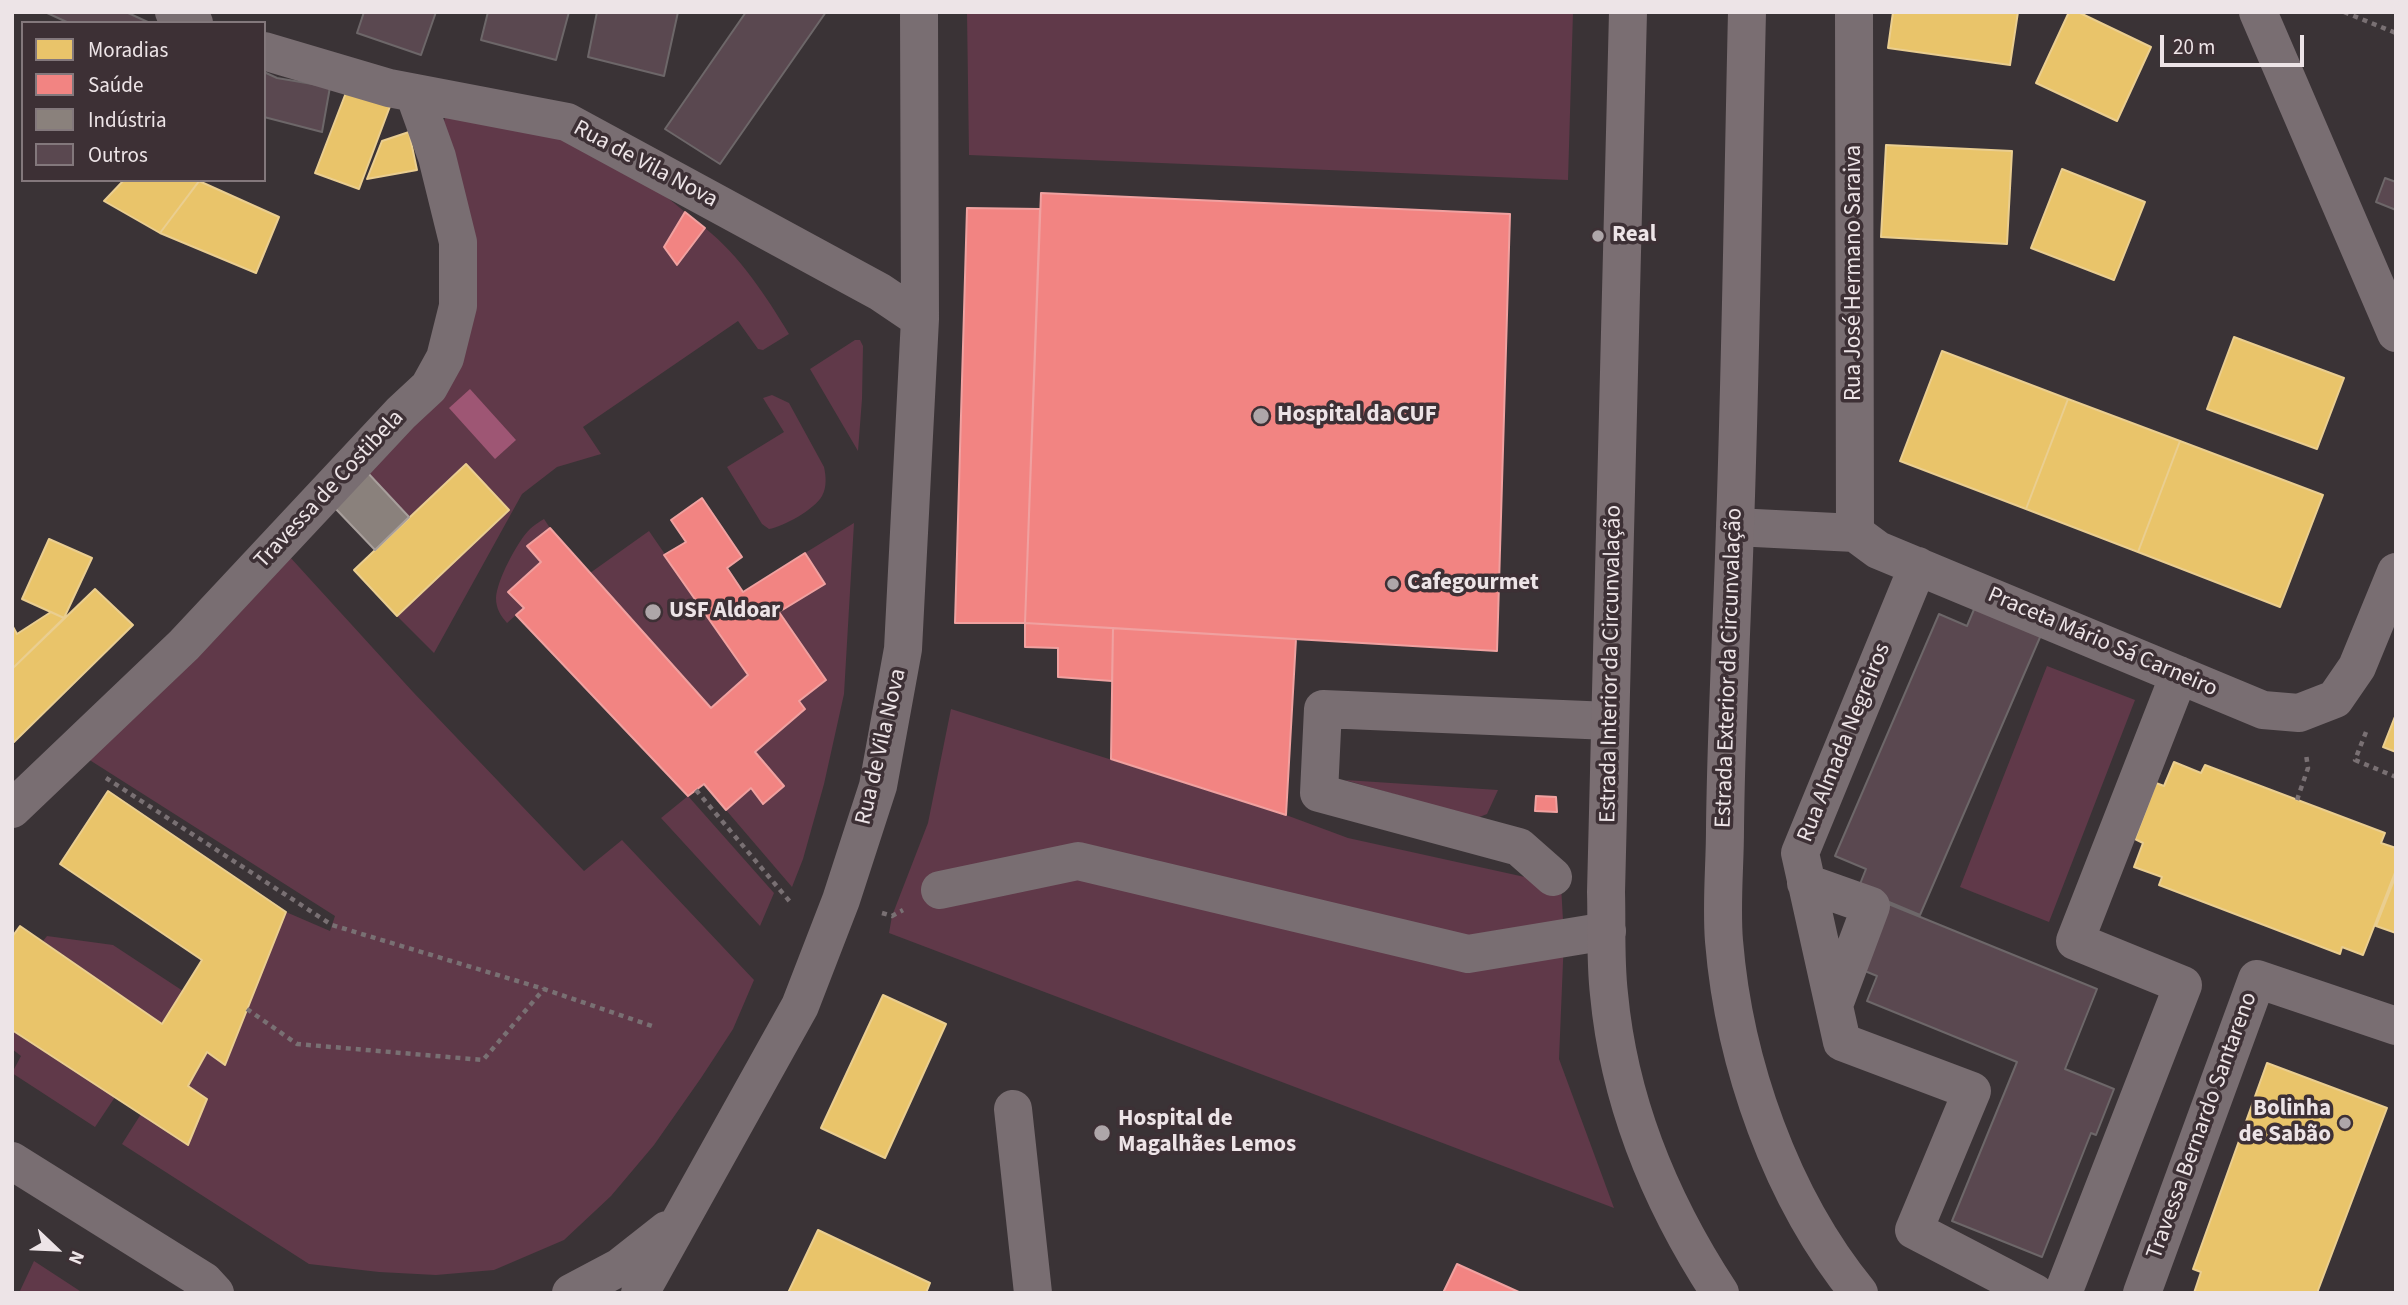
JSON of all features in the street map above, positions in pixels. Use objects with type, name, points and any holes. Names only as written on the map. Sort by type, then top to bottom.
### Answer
[{"type":"main road","name":"Estrada Interior da Circunvalação","points":[[1628,12],[1606,892],[1608,993],[1622,1082],[1647,1152],[1672,1211],[1720,1293]]},
{"type":"main road","name":"Estrada Exterior da Circunvalação","points":[[1747,12],[1735,527],[1726,773],[1724,939],[1732,1004],[1749,1074],[1775,1150],[1807,1215],[1841,1271],[1859,1293]]},
{"type":"street","points":[[174,12],[190,21]]},
{"type":"street","name":"Rua de Vila Nova","points":[[639,1293],[800,1006],[841,900],[878,786],[903,649],[920,319],[919,12]]},
{"type":"street","name":"Rua José Hermano Saraiva","points":[[1854,12],[1856,533]]},
{"type":"street","points":[[2258,12],[2396,334]]},
{"type":"street","name":"Rua de Vila Nova","points":[[266,52],[388,88],[567,122],[868,286],[920,319]]},
{"type":"street","name":"Travessa de Costibela","points":[[12,809],[184,645],[429,387],[445,358],[458,306],[458,242],[437,157],[414,93]]},
{"type":"street","points":[[1735,527],[1856,533]]},
{"type":"street","name":"Praceta Mário Sá Carneiro","points":[[1856,533],[1878,550],[2263,710],[2299,713],[2335,699]]},
{"type":"street","name":"Rua Almada Negreiros","points":[[1918,566],[1800,853],[1842,1042],[1972,1091],[1914,1230],[2035,1293]]},
{"type":"street","points":[[2335,699],[2357,667],[2396,572]]},
{"type":"street","points":[[2063,1293],[2183,985],[2075,941],[2179,675]]},
{"type":"street","points":[[1553,877],[1519,847],[1319,793],[1323,709],[1610,721]]},
{"type":"street","points":[[940,890],[1078,861],[1468,954],[1607,931]]},
{"type":"street","points":[[1806,883],[1871,906],[1834,1005]]},
{"type":"street","name":"Travessa Bernardo Santareno","points":[[2142,1293],[2257,979],[2396,1026]]},
{"type":"street","points":[[1013,1110],[1032,1293]]},
{"type":"street","points":[[12,1161],[210,1287],[247,1293]]},
{"type":"street","name":"Rua de Vila Nova","points":[[571,1293],[620,1267],[682,1217]]},
{"type":"path","points":[[2344,12],[2396,33]]},
{"type":"path","points":[[2335,699],[2373,714],[2354,760],[2396,777]]},
{"type":"path","points":[[2297,800],[2308,768]]},
{"type":"path","points":[[104,777],[332,925],[544,989],[652,1026]]},
{"type":"path","points":[[696,790],[788,898],[824,945]]},
{"type":"path","points":[[841,900],[892,916],[940,890]]},
{"type":"path","points":[[247,1009],[297,1044],[483,1060],[544,989]]},
{"type":"shaded area","points":[[967,12],[1573,12],[1568,180],[969,155]]},
{"type":"shaded area","points":[[445,118],[496,118],[620,159],[685,212],[665,247],[677,264],[705,228],[741,264],[789,334],[763,350],[758,349],[738,321],[583,427],[601,454],[557,467],[522,494],[434,653],[397,616],[508,510],[466,464],[409,517],[367,472],[451,385],[442,127]]},
{"type":"shaded area","points":[[855,340],[860,340],[863,346],[858,451],[810,369]]},
{"type":"shaded area","points":[[470,389],[516,440],[495,459],[449,408]]},
{"type":"shaded area","points":[[772,395],[789,403],[824,467],[826,482],[822,496],[806,512],[769,529],[762,524],[727,467],[784,432],[763,398]]},
{"type":"shaded area","points":[[544,519],[550,528],[527,546],[541,562],[509,592],[524,608],[507,623],[497,606],[500,582],[520,542],[530,529]]},
{"type":"shaded area","points":[[854,523],[844,694],[824,784],[803,859],[792,887],[726,810],[751,788],[764,804],[784,786],[755,752],[805,709],[799,701],[825,680],[779,612],[825,584],[805,553]]},
{"type":"shaded area","points":[[649,531],[748,675],[711,708],[590,573]]},
{"type":"shaded area","points":[[289,556],[413,692],[584,871],[622,840],[754,980],[733,1029],[701,1078],[654,1145],[611,1196],[564,1240],[494,1270],[436,1275],[309,1264],[122,1144],[141,1114],[188,1145],[207,1099],[188,1086],[207,1052],[225,1065],[286,912],[330,931],[335,916],[88,759]]},
{"type":"shaded area","points":[[2047,666],[2135,700],[2049,922],[1960,887]]},
{"type":"shaded area","points":[[951,709],[1286,815],[1348,838],[1561,885],[1564,938],[1559,1059],[1614,1208],[889,933],[892,916],[928,823]]},
{"type":"shaded area","points":[[1345,780],[1498,790],[1487,814],[1477,818]]},
{"type":"shaded area","points":[[688,796],[774,893],[760,926],[661,818]]},
{"type":"shaded area","points":[[47,936],[113,945],[183,991],[162,1024],[43,941]]},
{"type":"shaded area","points":[[12,1030],[115,1097],[95,1127],[12,1073],[21,1056],[12,1049]]},
{"type":"shaded area","points":[[34,1261],[83,1293],[19,1293]]},
{"type":"building: Moradias","points":[[1893,12],[2018,12],[2010,65],[1888,48]]},
{"type":"building: Moradias","points":[[2069,12],[2078,12],[2151,47],[2117,121],[2036,83]]},
{"type":"building: Moradias","points":[[347,90],[392,101],[359,189],[315,173]]},
{"type":"building: Moradias","points":[[409,132],[417,170],[367,179],[382,141]]},
{"type":"building: Moradias","points":[[1886,145],[2012,151],[2007,244],[1881,237]]},
{"type":"building: Moradias","points":[[2062,169],[2145,202],[2114,280],[2031,248]]},
{"type":"building: Moradias","points":[[122,182],[198,182],[160,233],[104,201]]},
{"type":"building: Moradias","points":[[198,182],[279,217],[256,273],[160,233]]},
{"type":"building: Moradias","points":[[2234,337],[2344,378],[2317,449],[2207,409]]},
{"type":"building: Moradias","points":[[1942,351],[2068,399],[2026,509],[1900,461]]},
{"type":"building: Moradias","points":[[2068,399],[2180,441],[2138,552],[2026,509]]},
{"type":"building: Moradias","points":[[2180,441],[2323,495],[2280,607],[2138,552]]},
{"type":"building: Moradias","points":[[466,464],[509,510],[397,616],[354,570]]},
{"type":"building: Moradias","points":[[49,539],[92,558],[64,618],[22,599]]},
{"type":"building: Moradias","points":[[95,589],[133,625],[14,742],[12,669]]},
{"type":"building: Moradias","points":[[51,612],[64,618],[12,669],[12,625],[17,634]]},
{"type":"building: Moradias","points":[[2396,714],[2396,752],[2383,747]]},
{"type":"building: Moradias","points":[[2174,762],[2201,773],[2205,765],[2385,833],[2381,843],[2396,848],[2396,870],[2363,955],[2342,947],[2340,954],[2159,885],[2162,877],[2134,867],[2143,843],[2135,839],[2156,783],[2164,786]]},
{"type":"building: Moradias","points":[[108,791],[286,912],[225,1065],[207,1052],[188,1086],[207,1099],[188,1145],[12,1030],[12,937],[20,926],[162,1024],[202,960],[60,864]]},
{"type":"building: Moradias","points":[[2396,875],[2396,933],[2376,926]]},
{"type":"building: Moradias","points":[[883,995],[946,1024],[885,1158],[821,1128]]},
{"type":"building: Moradias","points":[[2267,1063],[2387,1108],[2317,1293],[2194,1293],[2201,1272],[2193,1269]]},
{"type":"building: Moradias","points":[[818,1230],[930,1283],[926,1293],[788,1293]]},
{"type":"building: Saúde","points":[[1041,193],[1510,214],[1497,651],[1025,623]]},
{"type":"building: Saúde","points":[[967,208],[1040,209],[1025,623],[955,623]]},
{"type":"building: Saúde","points":[[685,212],[705,228],[677,265],[664,247]]},
{"type":"building: Saúde","points":[[702,498],[742,557],[727,568],[743,592],[805,553],[825,584],[779,612],[826,680],[799,701],[805,709],[755,752],[784,786],[763,804],[751,788],[726,810],[704,784],[688,796],[516,615],[524,608],[508,592],[541,562],[527,546],[550,528],[711,708],[748,675],[664,555],[686,542],[671,520]]},
{"type":"building: Saúde","points":[[1025,623],[1113,628],[1112,681],[1058,677],[1058,648],[1025,647]]},
{"type":"building: Saúde","points":[[1113,628],[1296,639],[1286,815],[1111,759]]},
{"type":"building: Saúde","points":[[1536,796],[1556,797],[1557,812],[1535,811]]},
{"type":"building: Saúde","points":[[1457,1264],[1521,1293],[1443,1293]]},
{"type":"building: Indústria","points":[[367,472],[409,517],[375,550],[333,506]]},
{"type":"building: Outros","points":[[45,12],[126,12],[146,21],[65,21]]},
{"type":"building: Outros","points":[[364,12],[436,12],[421,55],[357,33]]},
{"type":"building: Outros","points":[[488,12],[569,12],[556,60],[481,40]]},
{"type":"building: Outros","points":[[597,12],[678,12],[664,76],[588,57]]},
{"type":"building: Outros","points":[[746,12],[826,12],[720,164],[665,129]]},
{"type":"building: Outros","points":[[266,73],[277,78],[330,87],[322,132],[266,118]]},
{"type":"building: Outros","points":[[2385,178],[2396,182],[2396,210],[2376,202]]},
{"type":"building: Outros","points":[[1975,607],[2041,635],[1920,915],[1858,889],[1866,869],[1835,856],[1939,614],[1967,626]]},
{"type":"building: Outros","points":[[1886,903],[2097,989],[2065,1069],[2114,1089],[2096,1135],[2091,1133],[2042,1257],[1952,1221],[2017,1062],[1867,1001],[1877,976],[1860,969]]},
{"type":"place","name":"Real","points":[[1598,236]]},
{"type":"place","name":"Hospital da CUF","points":[[1261,416]]},
{"type":"place","name":"Cafegourmet","points":[[1393,584]]},
{"type":"place","name":"USF Aldoar","points":[[653,612]]},
{"type":"place","name":"Bolinha de Sabão","points":[[2345,1123]]},
{"type":"place","name":"Hospital de Magalhães Lemos","points":[[1102,1133]]}]
